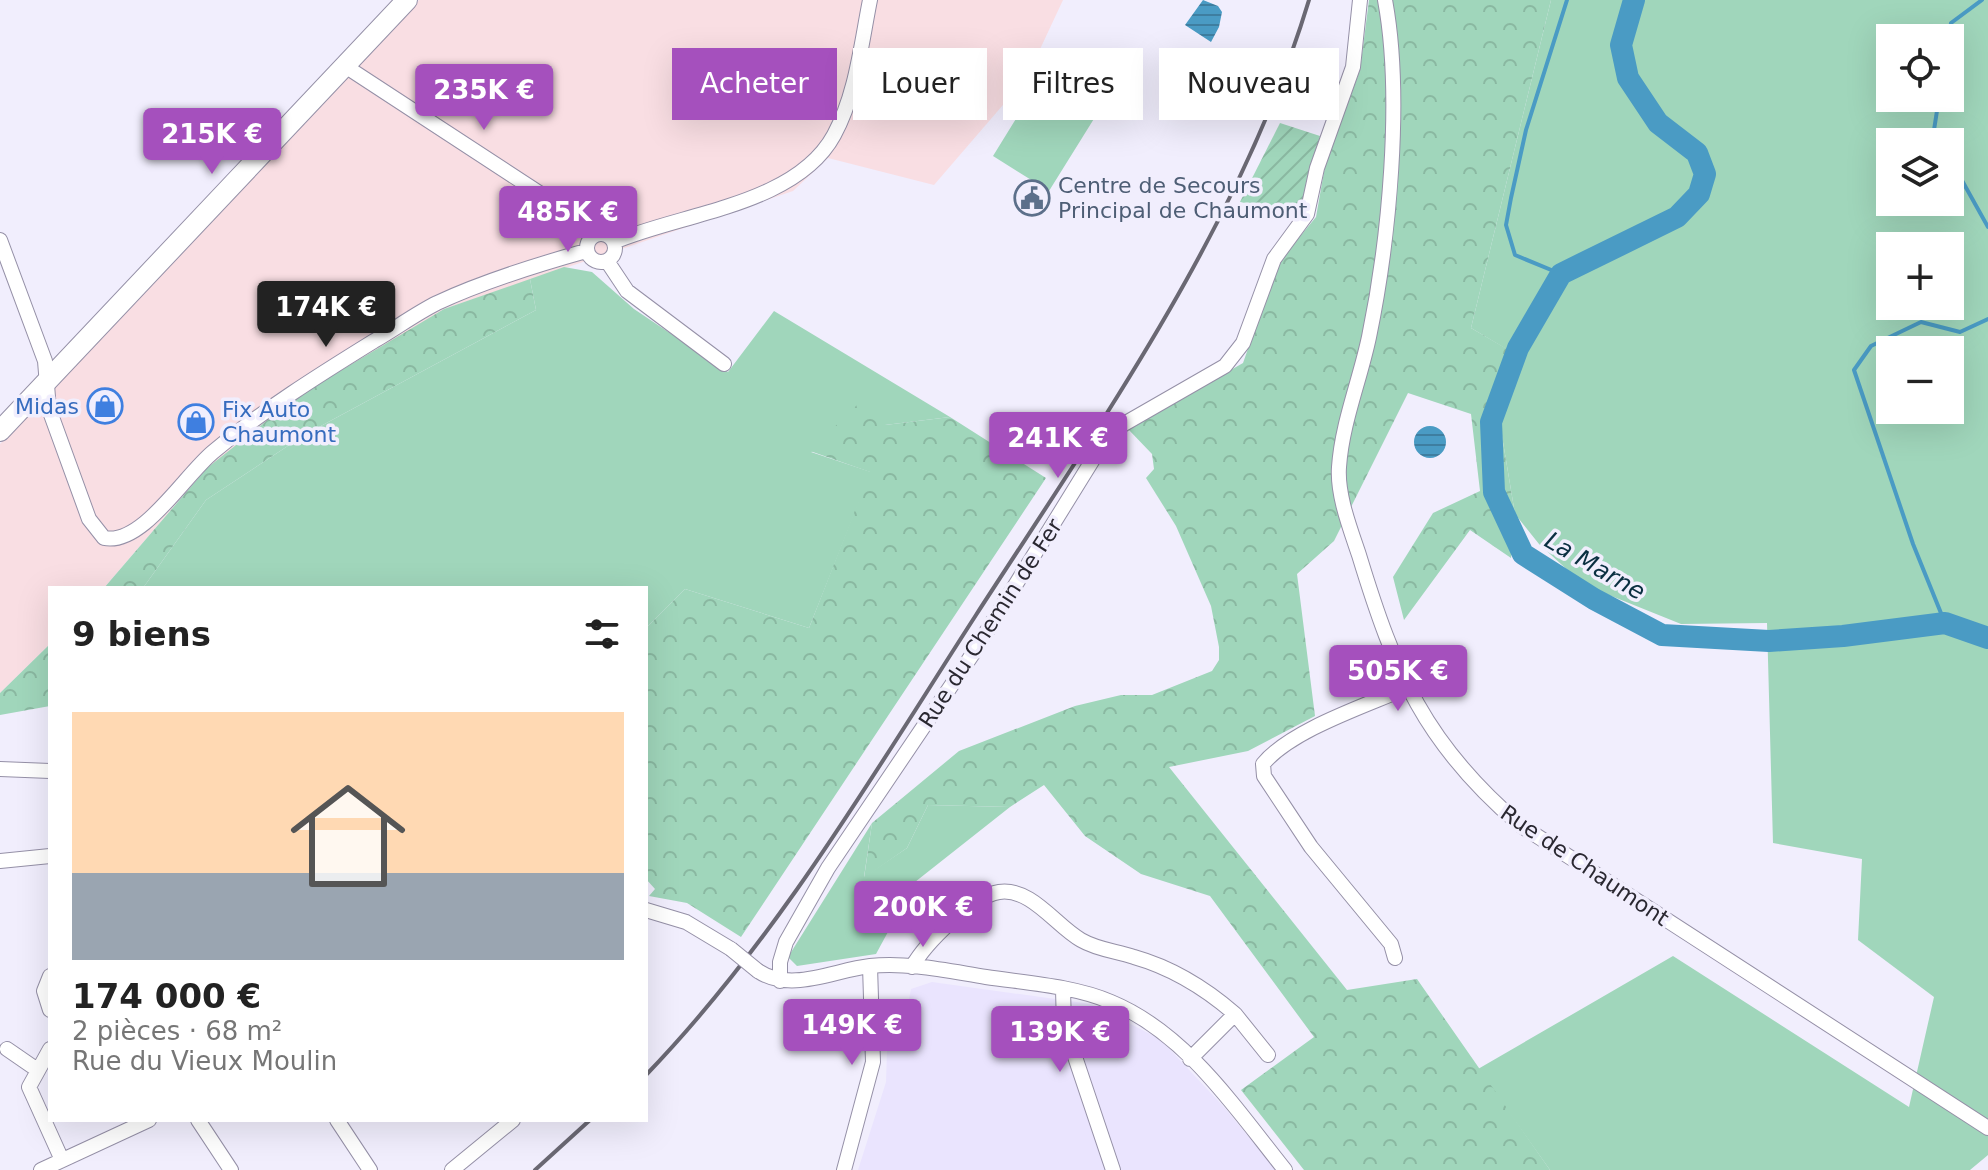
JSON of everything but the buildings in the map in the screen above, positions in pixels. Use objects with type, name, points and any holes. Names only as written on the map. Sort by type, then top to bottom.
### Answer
[{"type":"street","points":[[0,431],[407,0]]},
{"type":"street","points":[[614,242],[783,185],[810,167],[835,134],[846,107],[870,0]]},
{"type":"street","name":"Rue du Chemin de Fer","points":[[780,981],[786,942],[828,868],[974,652],[1105,440],[1124,424],[1225,366],[1243,343],[1274,259],[1307,214],[1317,168],[1353,67],[1360,0]]},
{"type":"street","name":"Rue de Chaumont","points":[[1385,0],[1392,55],[1392,100],[1383,255],[1379,290],[1362,372],[1347,422],[1339,476],[1364,572],[1406,688],[1456,763],[1520,825],[1988,1128]]},
{"type":"street","points":[[345,66],[576,217],[592,236]]},
{"type":"street","points":[[586,251],[594,261],[607,261],[614,254],[614,242],[605,234],[592,236]]},
{"type":"street","points":[[586,251],[592,236]]},
{"type":"street","points":[[0,240],[49,380],[49,409],[89,519],[104,538],[117,541],[135,533],[211,454],[250,423],[436,304],[538,265],[586,251]]},
{"type":"street","points":[[607,261],[627,291],[724,364]]},
{"type":"street","points":[[1395,958],[1391,944],[1311,847],[1264,776],[1263,764],[1273,751],[1406,688]]},
{"type":"street","points":[[0,769],[48,771]]},
{"type":"street","points":[[0,861],[48,856]]},
{"type":"street","points":[[912,967],[932,939],[970,908],[994,893],[1008,891],[1027,898],[1082,940],[1135,957],[1192,981],[1235,1014],[1268,1055]]},
{"type":"street","points":[[648,911],[686,922],[718,940],[758,971],[780,981],[870,966],[912,967],[1063,990],[1111,1002],[1155,1027],[1190,1059],[1224,1094],[1285,1170]]},
{"type":"street","points":[[844,1170],[873,1062],[870,966]]},
{"type":"street","points":[[48,981],[44,991],[48,1004]]},
{"type":"street","points":[[1063,990],[1064,1024],[1113,1170]]},
{"type":"street","points":[[1190,1059],[1235,1014]]},
{"type":"street","points":[[7,1049],[36,1069]]},
{"type":"street","points":[[48,1052],[36,1069],[29,1087],[62,1160]]},
{"type":"street","points":[[41,1170],[145,1122]]},
{"type":"street","points":[[199,1122],[231,1170]]},
{"type":"street","points":[[338,1122],[370,1170]]},
{"type":"street","points":[[452,1170],[511,1122]]},
{"type":"shaded area","points":[[419,0],[1063,0],[1041,48],[1003,48],[1003,105],[934,185],[828,158],[793,191],[444,309],[207,468],[106,586],[48,586],[48,646],[0,693],[0,444]]},
{"type":"shaded area","points":[[932,982],[1091,1004],[1160,1039],[1224,1107],[1276,1170],[858,1170],[886,1082],[888,1019],[908,1004],[911,989]]},
{"type":"green space","points":[[1369,0],[1551,0],[1471,328],[1526,360],[1500,424],[1515,514],[1511,558],[1470,530],[1404,620],[1393,577],[1433,513],[1480,491],[1471,414],[1408,393],[1334,541],[1297,574],[1315,716],[1248,751],[1169,767],[1347,990],[1417,979],[1550,1170],[1304,1170],[1241,1090],[1314,1037],[1210,896],[1141,874],[1085,836],[1044,785],[1010,807],[928,805],[907,848],[864,878],[872,823],[959,751],[1075,706],[1121,695],[1152,695],[1212,671],[1219,660],[1211,606],[1176,526],[1146,478],[1154,469],[1152,454],[1128,429],[1243,363],[1278,263],[1316,217],[1325,166],[1360,70]]},
{"type":"green space","points":[[1551,0],[1988,0],[1988,1155],[1970,1170],[1550,1170],[1478,1069],[1673,956],[1909,1107],[1934,997],[1858,940],[1862,859],[1773,843],[1767,623],[1681,624],[1584,585],[1539,544],[1515,514],[1500,424],[1525,360],[1471,328]]},
{"type":"green space","points":[[1015,120],[1093,120],[1049,191],[993,156]]},
{"type":"green space","points":[[1280,123],[1320,136],[1299,214],[1240,202]]},
{"type":"green space","points":[[564,267],[592,272],[634,309],[728,372],[774,311],[950,417],[885,425],[811,452],[871,472],[809,628],[685,589],[648,626],[648,586],[144,586],[206,500],[306,434],[536,310],[530,279]]},
{"type":"green space","points":[[530,279],[536,310],[306,434],[206,500],[144,586],[106,586],[207,468],[298,396],[444,309]]},
{"type":"green space","points":[[860,402],[885,425],[950,417],[1046,478],[741,937],[687,903],[649,896],[655,889],[648,881],[648,626],[685,589],[809,628],[870,472],[810,451]]},
{"type":"green space","points":[[48,646],[48,706],[0,715],[0,693]]},
{"type":"green space","points":[[928,805],[1010,807],[915,882],[876,954],[797,966],[788,957],[872,823],[864,877],[907,848]]},
{"type":"water","points":[[1203,0],[1218,6],[1222,12],[1211,42],[1185,25]]},
{"type":"water","points":[[1430,426],[1441,431],[1446,442],[1441,453],[1430,458],[1419,453],[1414,442],[1419,431]]},
{"type":"waterway","points":[[1561,274],[1515,255],[1506,225],[1526,130],[1567,0]]},
{"type":"waterway","name":"La Marne","points":[[1634,0],[1621,45],[1628,78],[1658,123],[1697,153],[1705,174],[1699,194],[1677,217],[1561,274],[1518,348],[1491,422],[1494,492],[1523,554],[1594,599],[1662,635],[1769,641],[1843,636],[1945,623],[1988,638]]},
{"type":"waterway","name":"La Marne","points":[[1951,24],[1982,0]]},
{"type":"waterway","name":"La Marne","points":[[1934,128],[1937,112]]},
{"type":"waterway","name":"La Marne","points":[[1964,184],[1988,227]]},
{"type":"waterway","name":"La Marne","points":[[1945,623],[1913,544],[1854,370],[1871,346],[1921,322],[1960,332],[1988,319]]},
{"type":"railway","points":[[648,1073],[739,968],[782,911],[862,794],[1119,394],[1207,242],[1246,164],[1280,83],[1309,0]]},
{"type":"railway","points":[[535,1170],[588,1122]]},
{"type":"place","name":"Centre de Secours Principal de Chaumont","points":[[1032,198]]},
{"type":"place","name":"Midas","points":[[105,406]]},
{"type":"place","name":"Fix Auto Chaumont","points":[[196,422]]}]
